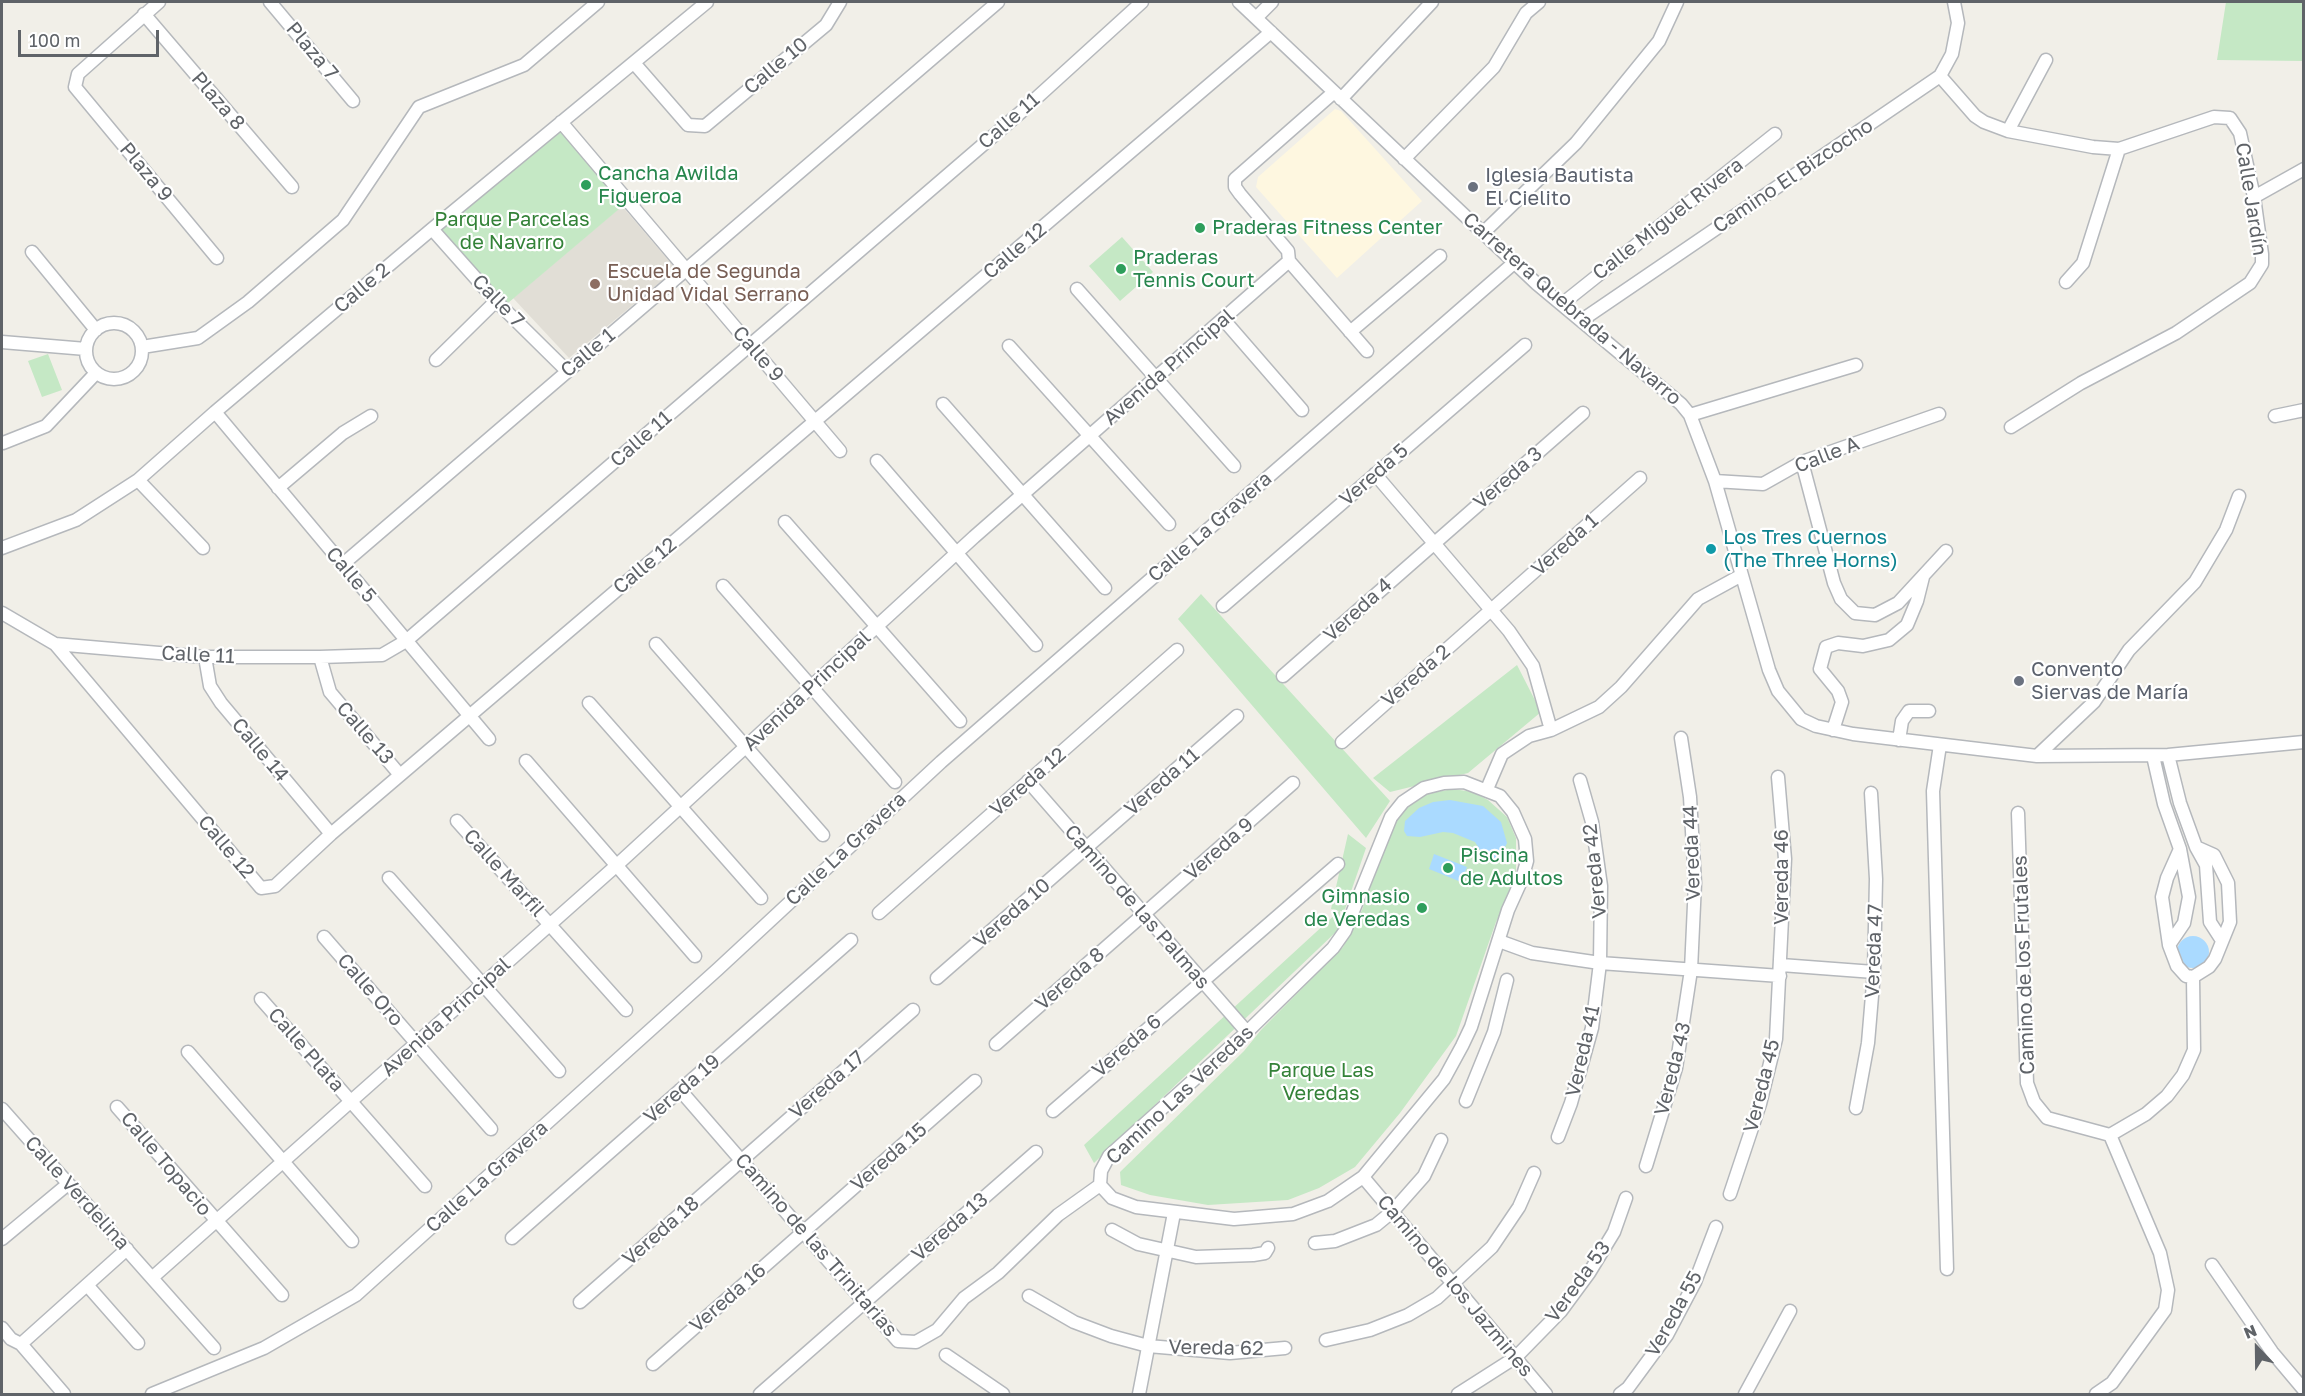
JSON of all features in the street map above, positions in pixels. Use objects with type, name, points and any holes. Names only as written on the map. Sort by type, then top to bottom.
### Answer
[{"type":"street","points":[[144,14],[159,2]]},
{"type":"street","name":"Plaza 7","points":[[270,2],[353,101]]},
{"type":"street","points":[[142,347],[198,338],[248,302],[343,220],[419,107],[524,65],[598,2]]},
{"type":"street","name":"Calle 2","points":[[2,548],[76,520],[138,480],[214,412],[707,2]]},
{"type":"street","name":"Calle 10","points":[[634,63],[688,125],[705,126],[826,24],[840,2]]},
{"type":"street","name":"Calle 1","points":[[343,564],[998,2]]},
{"type":"street","name":"Calle 11","points":[[55,644],[205,657],[320,657],[382,655],[406,641],[1021,112],[1142,2]]},
{"type":"street","name":"Carretera Quebrada - Navarro","points":[[1239,2],[1515,262],[1681,404],[1690,415],[1715,482],[1740,576],[1769,670],[1778,691],[1800,719],[1833,730],[2037,756],[2153,756],[2304,742]]},
{"type":"street","points":[[1256,18],[1272,2]]},
{"type":"street","points":[[1367,351],[1289,261],[1288,251],[1240,194],[1235,187],[1235,179],[1337,96],[1432,2]]},
{"type":"street","points":[[1404,159],[1494,67],[1526,13],[1539,2]]},
{"type":"street","points":[[1484,232],[1576,143],[1659,41],[1677,2]]},
{"type":"street","name":"Camino El Bizcocho","points":[[1582,320],[1940,76],[1952,54],[1958,23],[1954,2]]},
{"type":"street","name":"Plaza 9","points":[[144,14],[78,74],[75,87],[217,258]]},
{"type":"street","name":"Plaza 8","points":[[144,14],[292,187]]},
{"type":"street","name":"Calle 12","points":[[55,644],[261,888],[275,886],[331,834],[1271,32]]},
{"type":"street","points":[[2008,131],[2046,60]]},
{"type":"street","name":"Calle Jardín","points":[[1940,76],[1975,116],[2008,131],[2119,149],[2214,117],[2225,117],[2235,124],[2240,133],[2254,197],[2262,264],[2250,283],[2176,333],[2081,383],[2011,427]]},
{"type":"street","name":"Calle 9","points":[[561,122],[840,451]]},
{"type":"street","name":"Calle Miguel Rivera","points":[[1562,304],[1775,134]]},
{"type":"street","points":[[2066,282],[2082,263],[2119,149]]},
{"type":"street","points":[[2254,197],[2304,169]]},
{"type":"street","name":"Calle 7","points":[[432,229],[496,302],[567,371]]},
{"type":"street","points":[[32,252],[96,330]]},
{"type":"street","points":[[1350,332],[1440,256]]},
{"type":"street","name":"Avenida Principal","points":[[153,1277],[484,984],[957,553],[1289,261]]},
{"type":"street","name":"Calle La Gravera","points":[[152,1395],[264,1348],[356,1295],[718,969],[950,754],[1515,262]]},
{"type":"street","points":[[1077,289],[1234,466]]},
{"type":"street","points":[[436,360],[496,302]]},
{"type":"street","points":[[1223,319],[1302,410]]},
{"type":"street","points":[[111,323],[128,327],[135,332],[142,347],[138,366],[123,378],[104,378],[96,373],[86,358],[86,349],[96,330],[111,323]]},
{"type":"street","points":[[2,342],[86,349]]},
{"type":"street","name":"Vereda 5","points":[[1223,606],[1525,345]]},
{"type":"street","points":[[1009,346],[1088,437],[1169,524]]},
{"type":"street","points":[[1690,415],[1856,365]]},
{"type":"street","points":[[3,443],[46,426],[96,373]]},
{"type":"street","points":[[943,404],[1105,588]]},
{"type":"street","points":[[2276,416],[2304,410]]},
{"type":"street","name":"Calle 5","points":[[214,412],[489,739]]},
{"type":"street","name":"Vereda 3","points":[[1434,543],[1583,413]]},
{"type":"street","name":"Calle A","points":[[1715,482],[1763,484],[1802,462],[1939,414]]},
{"type":"street","points":[[278,488],[343,433],[371,416]]},
{"type":"street","points":[[877,461],[1036,645]]},
{"type":"street","points":[[1802,462],[1834,583],[1841,599],[1855,613],[1875,615],[1898,603],[1946,551]]},
{"type":"street","points":[[1375,474],[1509,631],[1533,666],[1551,730]]},
{"type":"street","name":"Vereda 1","points":[[1491,611],[1640,478]]},
{"type":"street","points":[[138,480],[203,548]]},
{"type":"street","points":[[2037,756],[2094,702],[2129,650],[2195,582],[2226,531],[2239,496]]},
{"type":"street","points":[[785,522],[960,722]]},
{"type":"street","name":"Vereda 4","points":[[1283,676],[1434,543]]},
{"type":"street","points":[[1487,789],[1503,754],[1529,736],[1551,730],[1599,707],[1621,687],[1698,599],[1740,576]]},
{"type":"street","points":[[1833,730],[1842,702],[1838,691],[1820,669],[1826,647],[1838,643],[1863,646],[1889,640],[1907,625],[1917,601],[1923,576]]},
{"type":"street","points":[[723,586],[895,782]]},
{"type":"street","name":"Vereda 2","points":[[1342,741],[1491,611]]},
{"type":"street","points":[[2,613],[55,644]]},
{"type":"street","points":[[656,644],[823,835]]},
{"type":"street","name":"Vereda 12","points":[[879,913],[1177,650]]},
{"type":"street","name":"Calle 14","points":[[205,657],[210,686],[221,704],[331,834]]},
{"type":"street","name":"Calle 13","points":[[320,657],[330,692],[400,775]]},
{"type":"street","points":[[589,703],[761,898]]},
{"type":"street","points":[[1899,740],[1902,721],[1909,711],[1929,711]]},
{"type":"street","name":"Vereda 11","points":[[1087,848],[1237,716]]},
{"type":"street","name":"Vereda 44","points":[[1681,738],[1690,797],[1695,884],[1691,970]]},
{"type":"street","points":[[1940,745],[1934,790],[1947,1269]]},
{"type":"street","points":[[2168,755],[2180,803],[2196,847],[2206,865],[2210,922],[2221,939]]},
{"type":"street","points":[[2153,756],[2164,804],[2180,849],[2189,897],[2184,923],[2169,945]]},
{"type":"street","points":[[526,761],[695,956]]},
{"type":"street","name":"Vereda 46","points":[[1778,777],[1785,859],[1781,971]]},
{"type":"street","name":"Vereda 42","points":[[1580,780],[1592,822],[1601,886],[1600,963]]},
{"type":"street","name":"Camino de las Palmas","points":[[1028,782],[1246,1032]]},
{"type":"street","name":"Camino Las Veredas","points":[[1464,782],[1487,789],[1500,796],[1513,812],[1525,839],[1527,861],[1499,941],[1472,1027],[1444,1079],[1363,1177],[1328,1201],[1293,1214],[1234,1219],[1136,1207],[1112,1198],[1100,1185],[1101,1171],[1109,1156],[1246,1032],[1333,948],[1345,931],[1391,817],[1403,802],[1424,788],[1444,783],[1464,782]]},
{"type":"street","name":"Vereda 9","points":[[1144,914],[1293,783]]},
{"type":"street","name":"Vereda 47","points":[[1856,1108],[1868,1043],[1874,972],[1876,879],[1871,793]]},
{"type":"street","name":"Camino de los Frutales","points":[[2018,813],[2027,1083],[2034,1102],[2047,1118],[2110,1135]]},
{"type":"street","name":"Calle Marfil","points":[[457,821],[626,1010]]},
{"type":"street","points":[[2180,849],[2162,897],[2169,945],[2177,966],[2186,976],[2193,977],[2209,967],[2230,922],[2228,883],[2214,855],[2196,847]]},
{"type":"street","name":"Vereda 10","points":[[937,978],[1087,848]]},
{"type":"street","name":"Vereda 6","points":[[1053,1111],[1338,864]]},
{"type":"street","points":[[389,878],[559,1071]]},
{"type":"street","name":"Vereda 8","points":[[996,1044],[1144,914]]},
{"type":"street","name":"Calle Oro","points":[[324,938],[490,1129]]},
{"type":"street","name":"Vereda 19","points":[[512,1238],[851,940]]},
{"type":"street","points":[[1499,941],[1532,953],[1600,963],[1691,970],[1874,972]]},
{"type":"street","name":"Vereda 41","points":[[1558,1137],[1571,1103],[1592,1028],[1600,963]]},
{"type":"street","name":"Vereda 43","points":[[1646,1166],[1676,1068],[1691,970]]},
{"type":"street","name":"Vereda 45","points":[[1730,1194],[1761,1104],[1776,1039],[1781,971]]},
{"type":"street","points":[[2097,1395],[2112,1383],[2165,1310],[2168,1290],[2160,1253],[2110,1135],[2146,1114],[2167,1096],[2183,1076],[2194,1050],[2193,977]]},
{"type":"street","points":[[1466,1101],[1494,1032],[1508,980]]},
{"type":"street","name":"Calle Plata","points":[[261,999],[425,1186]]},
{"type":"street","name":"Vereda 17","points":[[742,1160],[913,1010]]},
{"type":"street","points":[[1472,1027],[1494,1032]]},
{"type":"street","points":[[188,1052],[352,1241]]},
{"type":"street","name":"Vereda 15","points":[[802,1233],[975,1081]]},
{"type":"street","name":"Camino de las Trinitarias","points":[[680,1090],[898,1341],[916,1342],[937,1330],[964,1298],[998,1273],[1058,1215],[1100,1185]]},
{"type":"street","name":"Calle Topacio","points":[[117,1107],[215,1222],[282,1295]]},
{"type":"street","name":"Calle Verdelina","points":[[2,1109],[214,1348]]},
{"type":"street","points":[[2,1129],[12,1121]]},
{"type":"street","points":[[1316,1243],[1335,1241],[1366,1229],[1393,1211],[1424,1176],[1442,1140]]},
{"type":"street","name":"Vereda 13","points":[[760,1395],[1036,1152]]},
{"type":"street","name":"Vereda 18","points":[[580,1302],[742,1160]]},
{"type":"street","points":[[1326,1340],[1370,1330],[1408,1315],[1453,1284],[1492,1247],[1519,1207],[1534,1173]]},
{"type":"street","name":"Camino de los Jazmines","points":[[1363,1177],[1546,1395]]},
{"type":"street","points":[[2,1239],[68,1184]]},
{"type":"street","name":"Vereda 53","points":[[1458,1395],[1516,1357],[1561,1311],[1589,1273],[1614,1232],[1626,1198]]},
{"type":"street","points":[[1139,1395],[1174,1213]]},
{"type":"street","name":"Vereda 55","points":[[1620,1395],[1628,1388],[1667,1335],[1695,1282],[1716,1227]]},
{"type":"street","points":[[1112,1230],[1130,1240],[1167,1252],[1196,1257],[1265,1253],[1268,1248]]},
{"type":"street","name":"Vereda 16","points":[[653,1364],[802,1233]]},
{"type":"street","points":[[21,1344],[127,1249]]},
{"type":"street","points":[[2212,1265],[2272,1352],[2304,1390]]},
{"type":"street","points":[[87,1285],[138,1343]]},
{"type":"street","name":"Vereda 62","points":[[1029,1296],[1074,1322],[1111,1336],[1148,1346],[1230,1353],[1285,1348]]},
{"type":"street","points":[[1745,1395],[1790,1311]]},
{"type":"street","points":[[2,1328],[11,1339],[21,1344],[64,1395]]},
{"type":"street","points":[[946,1355],[1003,1395]]},
{"type":"shaded area","points":[[1335,109],[1341,111],[1422,201],[1337,278],[1256,187],[1258,177]]},
{"type":"shaded area","name":"Escuela de Segunda Unidad Vidal Serrano","points":[[622,206],[676,269],[569,358],[513,298]]},
{"type":"green space","points":[[2226,2],[2303,2],[2303,61],[2217,60]]},
{"type":"green space","name":"Parque Parcelas de Navarro","points":[[558,131],[562,132],[625,204],[508,303],[440,230],[441,224]]},
{"type":"green space","name":"Praderas Tennis Court","points":[[1122,237],[1153,272],[1120,301],[1089,266]]},
{"type":"green space","points":[[48,354],[62,390],[42,397],[28,361]]},
{"type":"green space","points":[[1201,594],[1390,801],[1366,838],[1178,619]]},
{"type":"green space","points":[[1517,665],[1541,712],[1468,773],[1390,792],[1373,778]]},
{"type":"green space","name":"Parque Las Veredas","points":[[1453,789],[1473,792],[1488,800],[1507,817],[1516,838],[1516,880],[1496,922],[1456,1036],[1400,1113],[1355,1167],[1319,1188],[1288,1200],[1208,1205],[1150,1195],[1121,1185],[1120,1172],[1244,1051],[1261,1030],[1343,947],[1362,910],[1392,823],[1409,803],[1430,793]]},
{"type":"green space","points":[[1348,834],[1366,848],[1344,912],[1340,911],[1339,929],[1094,1163],[1084,1145],[1339,911],[1331,909]]},
{"type":"water","points":[[1450,800],[1483,806],[1501,822],[1507,843],[1501,855],[1493,859],[1482,853],[1475,842],[1453,833],[1443,832],[1420,837],[1407,836],[1404,831],[1405,821],[1419,808],[1433,802]]},
{"type":"water","name":"Piscina de Adultos","points":[[1434,854],[1467,867],[1461,882],[1429,869]]},
{"type":"water","points":[[2193,936],[2204,941],[2209,952],[2204,963],[2193,968],[2182,963],[2177,952],[2182,941]]},
{"type":"place","name":"Cancha Awilda Figueroa","points":[[586,185]]},
{"type":"place","name":"Iglesia Bautista El Cielito","points":[[1473,187]]},
{"type":"place","name":"Praderas Fitness Center","points":[[1200,228]]},
{"type":"place","name":"Praderas Tennis Court","points":[[1121,269]]},
{"type":"place","name":"Escuela de Segunda Unidad Vidal Serrano","points":[[595,284]]},
{"type":"place","name":"Los Tres Cuernos (The Three Horns)","points":[[1711,549]]},
{"type":"place","name":"Convento Siervas de María","points":[[2019,681]]},
{"type":"place","name":"Piscina de Adultos","points":[[1448,868]]},
{"type":"place","name":"Gimnasio de Veredas","points":[[1422,908]]}]
